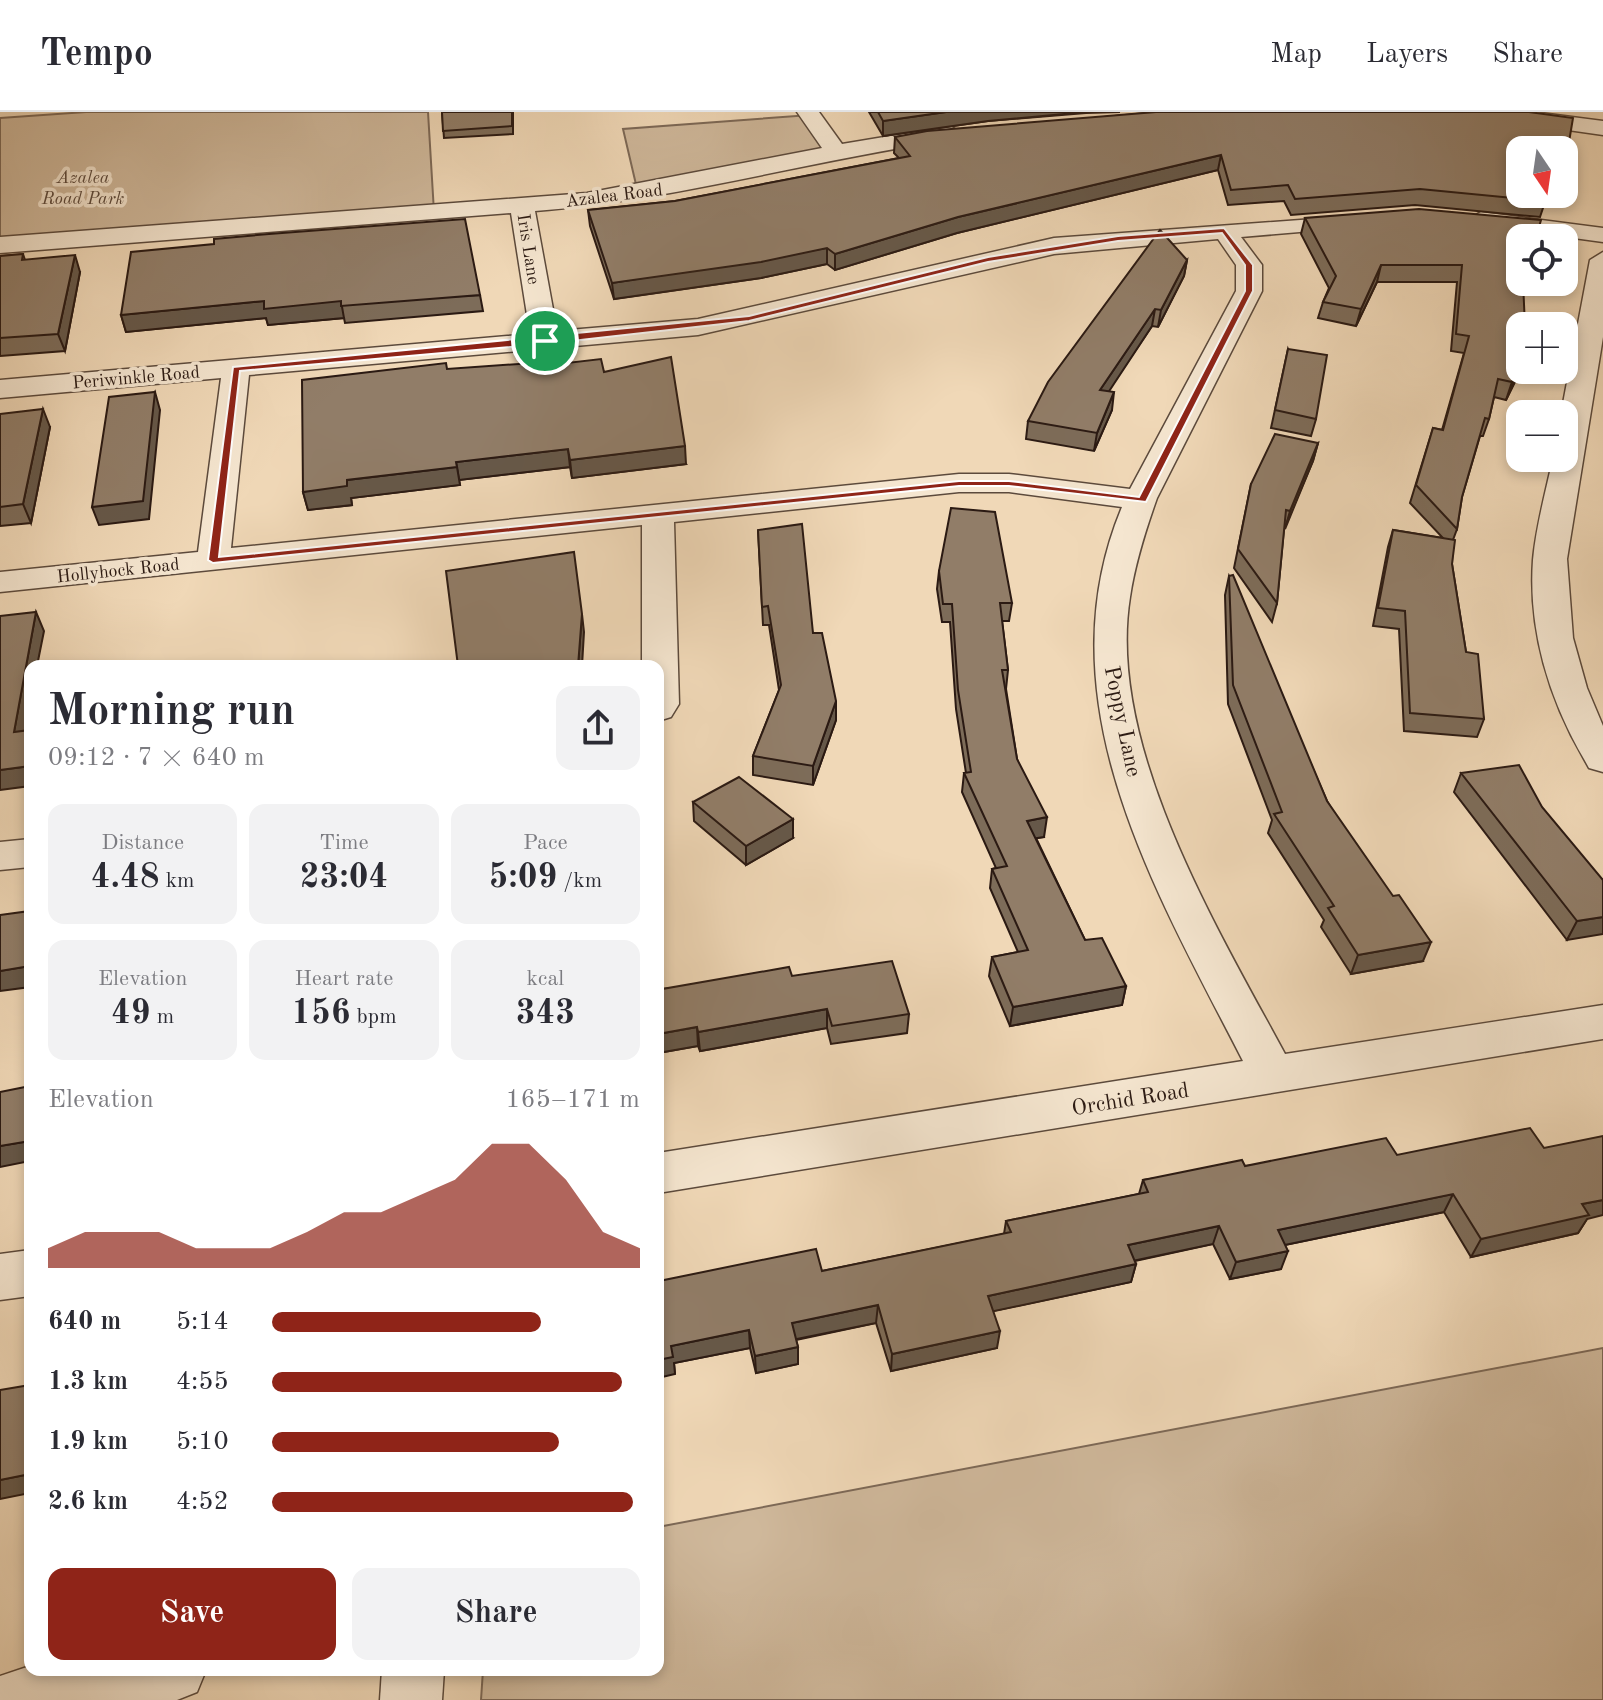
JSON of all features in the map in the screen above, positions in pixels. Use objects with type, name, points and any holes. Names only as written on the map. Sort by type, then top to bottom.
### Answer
[{"type":"street","points":[[808,112],[837,154]]},
{"type":"street","points":[[1484,112],[1603,128]]},
{"type":"street","name":"Azalea Road","points":[[0,245],[522,205],[664,190],[837,154],[979,130]]},
{"type":"street","name":"Iris Lane","points":[[522,205],[545,341]]},
{"type":"street","name":"Periwinkle Road","points":[[0,389],[545,341],[749,318],[1054,246],[1383,218]]},
{"type":"street","points":[[1456,218],[1603,235]]},
{"type":"street","name":"Poppy Lane","points":[[1224,231],[1249,265],[1249,291],[1142,500],[1120,561],[1109,628],[1111,677],[1128,758],[1158,847],[1273,1075]]},
{"type":"street","points":[[1603,260],[1550,559],[1550,608],[1563,679],[1588,737],[1603,759]]},
{"type":"street","points":[[213,560],[236,368]]},
{"type":"street","name":"Hollyhock Road","points":[[0,582],[959,483],[1009,483],[1142,500]]},
{"type":"street","points":[[658,515],[658,660]]},
{"type":"street","points":[[0,856],[24,854]]},
{"type":"street","name":"Orchid Road","points":[[664,1172],[1603,1022]]},
{"type":"street","points":[[0,1277],[24,1274]]},
{"type":"street","points":[[17,1700],[143,1676]]},
{"type":"street","points":[[411,1700],[413,1676]]},
{"type":"green space","name":"Azalea Road Park","points":[[86,112],[428,112],[434,212],[0,245],[0,118]]},
{"type":"green space","points":[[810,115],[837,154],[638,193],[623,129]]},
{"type":"green space","points":[[1603,1348],[1603,1700],[481,1700],[483,1676],[664,1676],[664,1526]]},
{"type":"building","points":[[442,112],[512,112],[512,126],[443,131]]},
{"type":"building","points":[[878,112],[946,112],[883,121]]},
{"type":"building","points":[[1156,112],[1529,112],[1573,118],[1570,136],[1506,136],[1506,197],[1420,189],[1295,199],[1288,185],[1231,190],[1221,155],[958,217],[835,254],[827,248],[761,262],[612,283],[588,210],[675,201],[910,156],[895,137],[927,131]]},
{"type":"building","points":[[1419,209],[1541,220],[1540,224],[1506,224],[1506,296],[1524,296],[1524,312],[1506,312],[1506,381],[1498,379],[1489,419],[1485,418],[1462,497],[1457,529],[1416,485],[1433,428],[1443,430],[1469,336],[1456,334],[1462,265],[1381,265],[1361,309],[1323,302],[1336,276],[1305,218]]},
{"type":"building","points":[[465,219],[480,295],[341,306],[341,301],[264,309],[264,301],[121,315],[131,252],[214,244],[214,239]]},
{"type":"building","points":[[1160,230],[1187,260],[1161,310],[1155,309],[1100,390],[1114,392],[1097,433],[1028,421],[1048,382]]},
{"type":"building","points":[[23,254],[22,260],[75,255],[58,334],[0,338],[0,256]]},
{"type":"building","points":[[1288,349],[1327,355],[1316,419],[1275,410]]},
{"type":"building","points":[[671,357],[685,446],[570,460],[568,449],[456,462],[457,467],[347,480],[347,486],[303,492],[302,380],[446,363],[447,369],[533,363],[533,367],[601,359],[604,372]]},
{"type":"building","points":[[155,392],[143,501],[92,507],[109,397]]},
{"type":"building","points":[[43,409],[23,504],[0,507],[0,414]]},
{"type":"building","points":[[1275,434],[1318,443],[1290,511],[1286,510],[1277,603],[1238,549],[1251,484]]},
{"type":"building","points":[[951,508],[995,512],[1012,603],[1000,603],[1008,670],[1002,670],[1017,759],[1047,817],[1027,821],[1085,940],[1102,938],[1126,986],[1013,1007],[992,957],[1028,950],[992,869],[1007,866],[964,773],[971,772],[958,690],[952,604],[943,604],[939,571]]},
{"type":"building","points":[[802,524],[813,633],[822,633],[836,701],[813,766],[753,756],[781,685],[768,606],[762,607],[758,530]]},
{"type":"building","points":[[1393,530],[1455,540],[1452,564],[1466,652],[1478,654],[1484,719],[1410,713],[1405,611],[1378,608]]},
{"type":"building","points":[[574,552],[582,614],[578,660],[457,660],[446,571]]},
{"type":"building","points":[[1233,575],[1327,801],[1393,896],[1399,895],[1431,942],[1358,955],[1328,908],[1334,906],[1274,814],[1282,812],[1233,685],[1229,576]]},
{"type":"building","points":[[36,612],[27,660],[24,660],[24,677],[14,732],[24,731],[24,767],[0,770],[0,616]]},
{"type":"building","points":[[1519,765],[1542,807],[1603,880],[1603,917],[1577,921],[1461,773]]},
{"type":"building","points":[[739,777],[793,819],[746,846],[693,802]]},
{"type":"building","points":[[24,912],[24,967],[0,971],[0,915]]},
{"type":"building","points":[[892,961],[909,1014],[832,1026],[827,1009],[698,1032],[697,1027],[664,1033],[664,989],[789,967],[792,976]]},
{"type":"building","points":[[24,1087],[24,1142],[0,1146],[0,1092]]},
{"type":"building","points":[[1530,1128],[1544,1148],[1603,1136],[1603,1200],[1582,1204],[1589,1215],[1481,1239],[1453,1194],[1278,1230],[1288,1251],[1236,1262],[1219,1226],[1128,1245],[1136,1264],[988,1296],[1000,1331],[892,1354],[878,1305],[792,1323],[798,1347],[755,1356],[749,1330],[671,1346],[673,1357],[664,1359],[664,1280],[816,1249],[822,1271],[1011,1232],[1006,1221],[1148,1192],[1143,1180],[1242,1160],[1245,1166],[1386,1138],[1397,1155]]},
{"type":"building","points":[[24,1386],[24,1475],[0,1480],[0,1390]]},
{"type":"route","points":[[1224,231],[1249,265],[1249,291],[1142,500],[1009,483],[959,483],[213,560],[236,368],[545,341],[698,327],[749,318],[988,260],[1054,246],[1118,238],[1224,231]]}]
